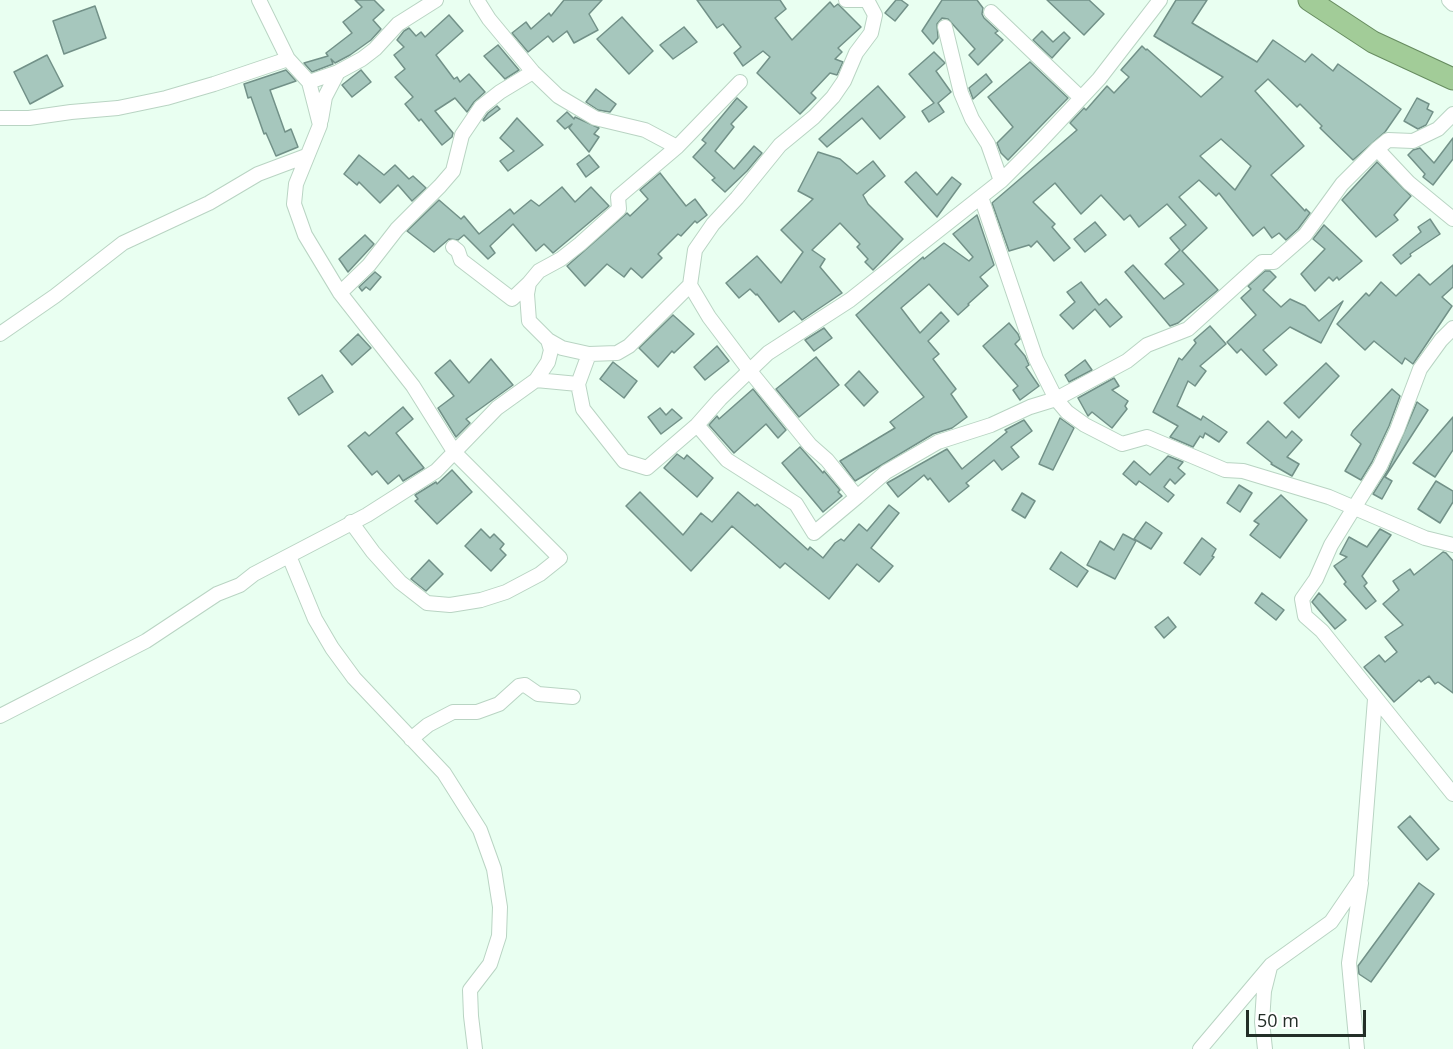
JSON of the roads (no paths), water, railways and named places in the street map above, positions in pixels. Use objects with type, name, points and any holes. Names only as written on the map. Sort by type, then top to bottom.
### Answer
[{"type":"highway","points":[[1309,0],[1373,42],[1453,79]]},
{"type":"street","points":[[259,0],[288,59],[309,82],[320,125]]},
{"type":"street","points":[[309,82],[338,72],[375,49],[398,24],[436,0]]},
{"type":"street","points":[[477,0],[489,19],[533,72],[558,96],[595,118],[645,130],[677,147]]},
{"type":"street","points":[[529,283],[526,294],[529,321],[548,340],[562,348],[589,354],[617,353],[629,346],[690,285],[695,250],[713,224],[780,145],[814,117],[844,81],[856,53],[871,33],[875,15],[866,0],[846,0]]},
{"type":"street","points":[[589,354],[578,384],[583,409],[624,461],[647,468],[697,425],[720,399],[768,353],[850,300],[1001,181],[1099,80],[1160,0]]},
{"type":"street","points":[[1449,0],[1453,4]]},
{"type":"street","points":[[992,12],[1081,98]]},
{"type":"street","points":[[945,27],[961,93],[972,119],[988,144],[1001,181]]},
{"type":"street","points":[[0,118],[29,118],[118,108],[195,90],[288,59]]},
{"type":"street","points":[[338,72],[325,97],[320,125],[296,184],[294,204],[305,235],[340,293],[413,386],[455,453],[560,558],[540,574],[506,592],[481,600],[450,605],[427,603],[400,582],[373,552],[351,522]]},
{"type":"street","points":[[340,293],[369,265],[397,229],[453,171],[462,135],[481,107],[533,72]]},
{"type":"street","points":[[453,247],[458,251],[461,260],[512,299],[539,271],[561,259],[619,209],[618,197],[677,147],[740,82]]},
{"type":"street","points":[[697,425],[727,460],[796,504],[814,533],[886,472],[938,442],[991,425],[1030,407],[1056,399],[1127,361],[1148,345],[1188,329],[1262,262],[1274,262],[1305,235],[1342,184],[1377,148],[1388,140],[1413,141],[1438,129],[1453,114]]},
{"type":"street","points":[[1377,148],[1409,183],[1453,219]]},
{"type":"street","points":[[0,334],[55,296],[123,243],[209,203],[258,174],[306,156]]},
{"type":"street","points":[[981,197],[1036,359],[1056,399],[1067,412],[1085,425],[1122,444],[1147,437],[1225,470],[1243,471],[1355,506],[1425,538],[1453,545]]},
{"type":"street","points":[[690,285],[709,317],[749,370],[810,445],[827,460],[857,497]]},
{"type":"street","points":[[1453,328],[1420,369],[1397,430],[1380,466],[1321,564],[1316,579],[1302,599],[1305,616],[1322,632],[1453,794]]},
{"type":"street","points":[[0,716],[146,641],[218,594],[240,585],[254,574],[351,522],[436,471],[497,408],[536,380],[548,362],[551,350],[548,340]]},
{"type":"street","points":[[536,380],[578,384]]},
{"type":"street","points":[[288,556],[315,619],[332,648],[354,678],[444,772],[480,830],[494,869],[500,907],[499,936],[490,964],[470,990],[475,1049]]},
{"type":"street","points":[[411,739],[428,725],[453,712],[477,712],[499,705],[519,686],[525,685],[538,694],[573,697]]},
{"type":"street","points":[[1357,1049],[1349,963],[1362,878],[1375,699]]},
{"type":"street","points":[[1200,1049],[1271,965],[1331,922],[1362,878]]},
{"type":"street","points":[[1265,1049],[1262,1022],[1264,992],[1271,965]]}]
